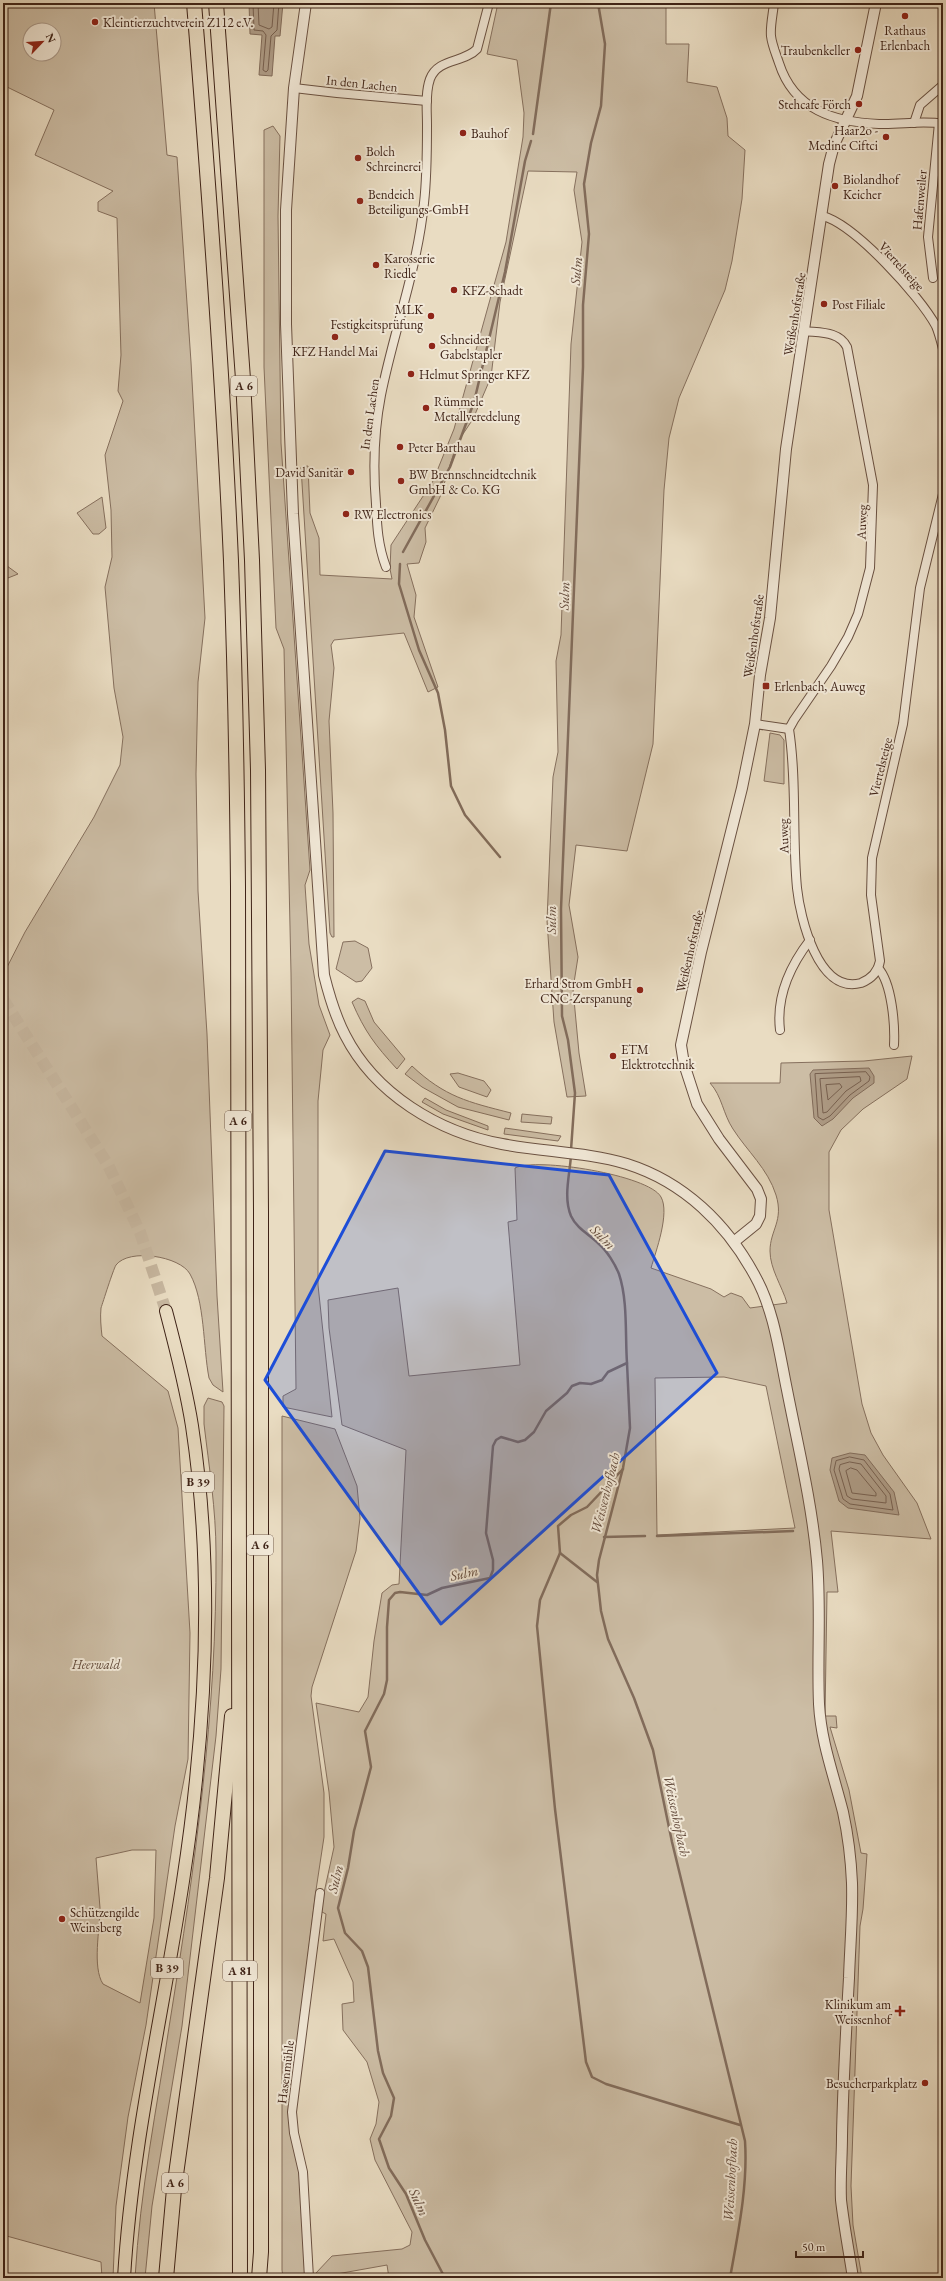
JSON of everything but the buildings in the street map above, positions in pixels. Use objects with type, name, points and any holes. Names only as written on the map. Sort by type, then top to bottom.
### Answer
[{"type":"highway","name":"A 6","points":[[166,2278],[174,2189],[213,1908],[227,1751],[239,1664],[238,886],[234,648],[222,380],[194,3]]},
{"type":"highway","name":"A 6","points":[[216,3],[243,378],[255,650],[260,886],[261,2252],[266,2278]]},
{"type":"highway","name":"A 81","points":[[239,1664],[240,2278]]},
{"type":"highway","points":[[259,2278],[261,2252]]},
{"type":"main road","name":"B 39","points":[[124,2278],[134,2170],[153,2050],[183,1883],[195,1796],[203,1704],[205,1601],[197,1468],[187,1399],[166,1311]]},
{"type":"street","points":[[306,3],[294,88],[286,210],[288,417],[322,954],[330,996],[346,1036],[358,1055],[383,1085],[409,1107],[436,1123],[477,1138],[500,1144],[562,1152],[628,1164],[661,1178],[694,1199],[735,1241],[756,1278],[772,1316],[795,1432],[812,1525],[817,1562],[819,1703],[821,1730],[825,1750],[842,1808],[851,1857],[852,1905],[843,2097],[841,2188],[853,2278]]},
{"type":"street","name":"Hafenweiler","points":[[774,3],[771,36],[787,84],[816,110],[846,122],[882,124],[941,124],[928,237],[928,257],[933,278]]},
{"type":"street","name":"Weißenhofstraße","points":[[735,1241],[756,1224],[760,1216],[761,1199],[757,1189],[719,1139],[697,1104],[684,1064],[681,1045],[701,952],[742,788],[755,724],[760,675],[770,618],[786,449],[831,152],[857,96],[876,3]]},
{"type":"street","name":"In den Lachen","points":[[386,567],[380,553],[377,527],[375,442],[382,394],[410,287],[419,242],[427,174],[427,101],[431,79],[436,70],[451,61],[473,53],[477,49],[488,7]]},
{"type":"street","points":[[914,123],[920,105],[943,85]]},
{"type":"street","name":"In den Lachen","points":[[294,88],[337,94],[427,101]]},
{"type":"street","name":"Viertelsteige","points":[[822,216],[837,222],[883,260],[935,325],[943,349]]},
{"type":"street","name":"Auweg","points":[[804,331],[840,337],[847,347],[871,466],[873,485],[873,525],[870,568],[856,620],[832,666],[794,720],[790,729],[797,888],[810,940],[828,974],[842,983],[850,984],[867,980],[878,968]]},
{"type":"street","name":"Viertelsteige","points":[[894,1045],[895,1028],[887,985],[878,968],[879,953],[871,895],[872,858],[903,724],[920,588],[943,494]]},
{"type":"street","points":[[755,724],[790,729]]},
{"type":"street","points":[[780,1030],[779,1019],[781,998],[788,975],[796,957],[810,940]]},
{"type":"street","name":"Hasenmühle","points":[[309,2278],[303,2172],[294,2133],[292,2112],[320,1893]]},
{"type":"highlighted area","points":[[385,1151],[609,1175],[717,1373],[441,1624],[265,1380]]},
{"type":"green space","name":"Heerwald","points":[[3,3],[154,3],[167,155],[177,157],[191,362],[205,618],[198,682],[196,774],[198,891],[207,1034],[217,1296],[223,1392],[213,1385],[209,1378],[201,1311],[195,1285],[190,1274],[176,1263],[154,1256],[132,1257],[123,1260],[116,1265],[101,1308],[102,1336],[168,1391],[178,1428],[190,1633],[188,1759],[175,1826],[146,2025],[128,2117],[116,2206],[113,2278],[102,2278],[101,2262],[3,2235],[3,975],[25,932],[94,817],[120,765],[123,737],[114,688],[105,587],[112,557],[111,510],[105,455],[123,401],[118,391],[121,355],[117,218],[98,211],[98,202],[113,191],[35,155],[54,110],[3,85]],"holes":[[[132,1850],[156,1850],[154,1918],[140,2003],[103,1984],[100,1977],[97,1958],[100,1908],[96,1858]]]},
{"type":"green space","points":[[498,3],[636,3],[666,6],[666,44],[689,44],[687,82],[717,87],[727,118],[728,136],[745,150],[742,199],[732,261],[725,290],[679,398],[669,438],[664,490],[653,744],[627,851],[576,845],[569,905],[578,957],[573,989],[579,1053],[586,1096],[567,1097],[554,1022],[547,921],[553,777],[558,752],[556,661],[561,635],[571,344],[582,242],[574,190],[577,172],[528,171],[500,302],[491,377],[473,419],[457,443],[440,497],[425,528],[426,542],[419,563],[407,564],[416,595],[414,617],[438,687],[428,692],[404,633],[334,640],[331,645],[334,668],[329,721],[333,813],[334,937],[332,937],[330,933],[301,467],[308,466],[310,513],[319,538],[320,575],[392,579],[390,569],[391,545],[433,481],[454,429],[506,242],[523,137],[524,113],[517,60],[487,54]]},
{"type":"green space","points":[[273,126],[280,136],[278,216],[281,443],[310,870],[305,885],[309,944],[319,1005],[330,1035],[323,1050],[318,1101],[318,1285],[332,1417],[283,1407],[283,1396],[296,1389],[291,973],[284,649],[276,628],[264,367],[264,130]]},
{"type":"green space","points":[[102,497],[106,528],[99,534],[93,534],[77,513]]},
{"type":"green space","points":[[3,563],[18,574],[3,580]]},
{"type":"green space","points":[[770,733],[780,735],[784,740],[784,784],[764,781]]},
{"type":"green space","points":[[355,941],[368,948],[372,968],[362,981],[356,982],[336,969],[343,942]]},
{"type":"green space","points":[[358,998],[365,1001],[374,1022],[405,1059],[397,1069],[383,1053],[361,1022],[352,1002]]},
{"type":"green space","points":[[912,1056],[907,1079],[863,1109],[841,1130],[829,1152],[829,1210],[862,1404],[871,1433],[883,1455],[917,1503],[931,1539],[831,1531],[838,1592],[827,1592],[825,1716],[836,1716],[837,1728],[830,1727],[849,1790],[861,1853],[867,1854],[863,1909],[860,1926],[851,2186],[853,2225],[862,2278],[389,2278],[387,2265],[331,2275],[329,2278],[315,2278],[316,2273],[332,2256],[402,2249],[410,2245],[412,2232],[375,2160],[370,2139],[376,2124],[379,2102],[367,2062],[343,2030],[342,2004],[354,2002],[353,1982],[334,1939],[323,1941],[326,1914],[320,1911],[334,1847],[329,1792],[316,1703],[359,1712],[368,1697],[374,1641],[382,1593],[392,1585],[399,1584],[406,1450],[342,1425],[329,1328],[328,1300],[398,1288],[409,1376],[520,1365],[508,1222],[517,1220],[515,1168],[527,1165],[545,1165],[591,1170],[615,1175],[652,1189],[661,1197],[664,1212],[663,1222],[651,1268],[711,1289],[724,1297],[731,1293],[742,1297],[750,1308],[787,1303],[774,1271],[770,1251],[772,1237],[778,1219],[778,1204],[776,1195],[763,1168],[733,1129],[720,1099],[710,1083],[780,1083],[781,1063],[864,1061]],"holes":[[[724,1377],[766,1386],[795,1528],[657,1535],[655,1378]]]},
{"type":"green space","points":[[412,1066],[446,1092],[469,1101],[511,1113],[509,1120],[458,1107],[422,1087],[405,1074]]},
{"type":"green space","points":[[458,1073],[484,1081],[491,1090],[487,1097],[459,1087],[450,1074]]},
{"type":"green space","points":[[425,1098],[446,1110],[488,1126],[488,1130],[443,1114],[422,1102]]},
{"type":"green space","points":[[522,1114],[552,1117],[551,1124],[521,1122]]},
{"type":"green space","points":[[505,1128],[561,1136],[558,1141],[504,1134]]},
{"type":"green space","points":[[208,1398],[222,1402],[224,1406],[221,1669],[216,1736],[182,2026],[152,2206],[145,2278],[135,2278],[137,2246],[145,2181],[196,1846],[203,1788],[213,1671],[216,1537],[214,1504],[204,1424],[204,1406]]},
{"type":"green space","points":[[282,1416],[335,1429],[357,1486],[360,1518],[356,1551],[312,1687],[311,1696],[324,1793],[324,1837],[296,2053],[288,2096],[300,2174],[305,2278],[283,2278],[282,2270]]},
{"type":"water","points":[[249,3],[283,3],[280,36],[275,36],[272,76],[259,75],[262,35],[250,34]]},
{"type":"water","points":[[869,1068],[874,1076],[874,1083],[853,1098],[833,1119],[822,1126],[814,1118],[810,1074],[813,1070]]},
{"type":"water","points":[[850,1453],[865,1455],[894,1492],[899,1515],[848,1508],[839,1501],[830,1470],[832,1458]]},
{"type":"waterway","points":[[533,134],[551,3]]},
{"type":"waterway","name":"Sulm","points":[[571,1150],[575,1093],[568,1040],[562,1016],[561,909],[583,367],[583,305],[589,234],[584,184],[591,143],[601,106],[605,44],[598,3]]},
{"type":"waterway","points":[[403,552],[450,467],[474,402],[505,272],[525,161],[531,141]]},
{"type":"waterway","points":[[400,564],[399,584],[419,650],[438,693],[445,730],[451,786],[465,815],[500,857]]},
{"type":"waterway","name":"Sulm","points":[[445,2278],[425,2240],[406,2194],[389,2168],[379,2139],[391,2116],[394,2098],[383,2073],[378,2051],[368,1967],[362,1951],[345,1933],[338,1908],[348,1868],[354,1831],[371,1767],[365,1731],[384,1694],[387,1680],[387,1627],[389,1600],[395,1593],[400,1592],[427,1595],[442,1588],[490,1578],[493,1570],[493,1560],[486,1533],[493,1446],[496,1440],[501,1437],[518,1442],[525,1440],[534,1432],[546,1411],[567,1393],[572,1386],[580,1383],[591,1384],[602,1380],[608,1372],[627,1363],[624,1295],[619,1274],[605,1250],[576,1224],[569,1209],[567,1193],[571,1155]]},
{"type":"waterway","name":"Weissenhofbach","points":[[627,1363],[630,1428],[623,1468],[599,1560],[597,1575],[601,1611],[608,1639],[634,1698],[653,1750],[672,1842],[745,2141],[746,2158],[744,2192],[730,2278]]},
{"type":"waterway","points":[[623,1469],[587,1507],[571,1515],[558,1526],[560,1553],[540,1600],[537,1626],[555,1809],[586,2062],[592,2077],[606,2084],[740,2125]]},
{"type":"waterway","points":[[657,1536],[793,1531]]},
{"type":"waterway","points":[[604,1537],[645,1536]]},
{"type":"waterway","points":[[560,1553],[597,1582]]},
{"type":"tunnel","points":[[3,999],[108,1165],[140,1232],[166,1311]]},
{"type":"place","name":"Rathaus Erlenbach","points":[[905,16]]},
{"type":"place","name":"Kleintierzuchtverein Z112 e.V.","points":[[95,22]]},
{"type":"place","name":"Traubenkeller","points":[[858,50]]},
{"type":"place","name":"Stehcafe Förch","points":[[859,104]]},
{"type":"place","name":"Bauhof","points":[[463,133]]},
{"type":"place","name":"Haar2o - Medine Ciftci","points":[[886,137]]},
{"type":"place","name":"Bolch Schreinerei","points":[[358,158]]},
{"type":"place","name":"Biolandhof Keicher","points":[[835,186]]},
{"type":"place","name":"Bendeich Beteiligungs-GmbH","points":[[360,201]]},
{"type":"place","name":"Karosserie Riedle","points":[[376,265]]},
{"type":"place","name":"KFZ-Schadt","points":[[454,290]]},
{"type":"place","name":"Post Filiale","points":[[824,304]]},
{"type":"place","name":"MLK Festigkeitsprüfung","points":[[431,316]]},
{"type":"place","name":"KFZ Handel Mai","points":[[335,337]]},
{"type":"place","name":"Schneider Gabelstapler","points":[[432,346]]},
{"type":"place","name":"Helmut Springer KFZ","points":[[411,374]]},
{"type":"place","name":"Rümmele Metallveredelung","points":[[426,408]]},
{"type":"place","name":"Peter Barthau","points":[[400,447]]},
{"type":"place","name":"David Sanitär","points":[[351,472]]},
{"type":"place","name":"BW Brennschneidtechnik GmbH & Co. KG","points":[[401,481]]},
{"type":"place","name":"RW Electronics","points":[[346,514]]},
{"type":"place","name":"Erlenbach, Auweg","points":[[766,686]]},
{"type":"place","name":"Erhard Strom GmbH CNC-Zerspanung","points":[[640,990]]},
{"type":"place","name":"ETM Elektrotechnik","points":[[613,1056]]},
{"type":"place","name":"Schützengilde Weinsberg","points":[[62,1919]]},
{"type":"place","name":"Klinikum am Weissenhof","points":[[900,2011]]},
{"type":"place","name":"Besucherparkplatz","points":[[925,2083]]}]
